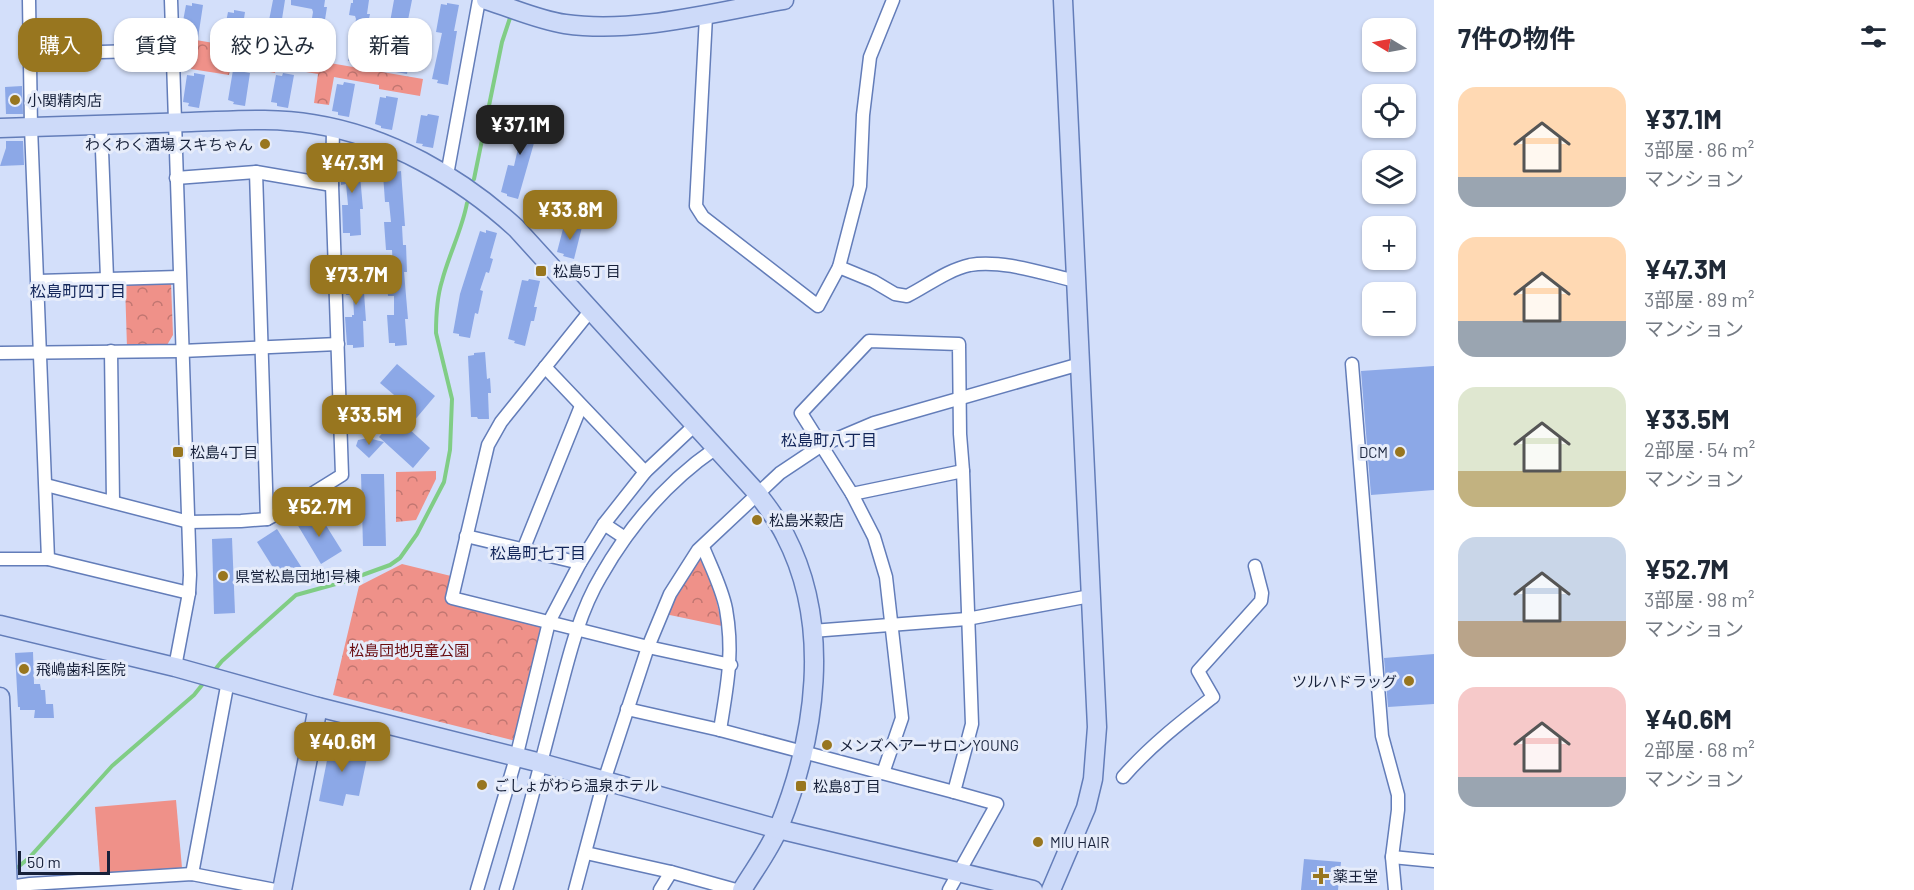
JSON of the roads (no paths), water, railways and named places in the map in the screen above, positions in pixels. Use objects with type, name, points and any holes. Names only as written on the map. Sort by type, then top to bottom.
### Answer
[{"type":"street","points":[[29,0],[29,18]]},
{"type":"street","points":[[171,0],[171,18]]},
{"type":"street","points":[[447,175],[479,0]]},
{"type":"street","points":[[486,0],[555,22],[592,26],[662,22],[706,16],[784,0]]},
{"type":"street","points":[[706,16],[696,206],[703,218],[818,306],[838,267],[860,186],[863,115],[870,57],[893,0]]},
{"type":"street","points":[[1051,890],[1082,817],[1093,779],[1097,726],[1063,0]]},
{"type":"street","points":[[30,72],[48,559]]},
{"type":"street","points":[[173,72],[189,522],[189,593],[176,667]]},
{"type":"street","points":[[0,128],[261,120],[333,128],[357,134],[447,175],[483,198],[516,228],[757,493],[785,534],[795,558],[808,600],[812,631],[815,666],[811,708],[803,752],[778,829],[742,890]]},
{"type":"street","points":[[101,125],[107,278]]},
{"type":"street","points":[[46,485],[189,522],[267,519],[342,474],[332,185],[333,128]]},
{"type":"street","points":[[176,178],[255,172],[332,185]]},
{"type":"street","points":[[255,172],[267,519]]},
{"type":"street","points":[[838,267],[873,281],[895,294],[907,296],[950,272],[969,265],[987,264],[1014,268],[1076,281]]},
{"type":"street","points":[[38,281],[179,277]]},
{"type":"street","points":[[591,310],[501,422],[488,445],[452,598],[730,665]]},
{"type":"street","points":[[883,773],[902,718],[886,577],[874,537],[852,494],[801,413],[868,341],[959,344],[959,399],[972,724],[954,792]]},
{"type":"street","points":[[0,353],[181,351],[338,345]]},
{"type":"street","points":[[111,351],[113,502]]},
{"type":"street","points":[[575,890],[604,781],[648,647],[670,594],[698,550],[780,473],[822,445],[874,423],[1080,364]]},
{"type":"street","points":[[1352,364],[1382,736],[1398,795],[1392,857],[1395,890]]},
{"type":"street","points":[[545,367],[645,472]]},
{"type":"street","points":[[523,550],[581,406]]},
{"type":"street","points":[[477,890],[516,758],[549,622],[580,563],[604,524],[645,472],[695,425]]},
{"type":"street","points":[[506,890],[578,629],[600,578],[625,538],[660,494],[716,448]]},
{"type":"street","points":[[852,494],[963,471]]},
{"type":"street","points":[[604,524],[625,538]]},
{"type":"street","points":[[466,536],[580,563]]},
{"type":"street","points":[[703,547],[726,606],[731,649],[720,730]]},
{"type":"street","points":[[0,559],[48,559],[189,593]]},
{"type":"street","points":[[1123,777],[1143,754],[1172,728],[1214,697],[1198,671],[1261,601],[1262,593],[1255,566]]},
{"type":"street","points":[[812,631],[967,619],[1090,596]]},
{"type":"street","points":[[0,624],[176,667],[778,829],[1033,890]]},
{"type":"street","points":[[192,874],[224,680]]},
{"type":"street","points":[[0,697],[6,887],[192,874],[275,890]]},
{"type":"street","points":[[282,890],[318,707]]},
{"type":"street","points":[[627,709],[720,730],[997,804],[949,890]]},
{"type":"street","points":[[586,853],[671,872],[736,890]]},
{"type":"street","points":[[1392,857],[1434,861]]},
{"type":"street","points":[[660,890],[671,872]]},
{"type":"waterway","points":[[474,179],[502,42],[511,15]]},
{"type":"waterway","points":[[213,672],[222,661],[296,595],[343,582],[390,565],[400,558],[417,534],[444,482],[450,450],[452,399],[436,333],[437,313],[440,287],[467,203]]},
{"type":"waterway","points":[[12,868],[18,867],[29,858],[112,766],[194,695],[206,680]]},
{"type":"place","name":"小関精肉店","points":[[15,100]]},
{"type":"place","name":"わくわく酒場 スキちゃん","points":[[265,144]]},
{"type":"place","name":"松島5丁目","points":[[541,271]]},
{"type":"place","name":"松島4丁目","points":[[178,452]]},
{"type":"place","name":"DCM","points":[[1400,452]]},
{"type":"place","name":"松島米穀店","points":[[757,520]]},
{"type":"place","name":"県営松島団地1号棟","points":[[223,576]]},
{"type":"place","name":"飛嶋歯科医院","points":[[24,669]]},
{"type":"place","name":"ツルハドラッグ","points":[[1409,681]]},
{"type":"place","name":"メンズヘアーサロンYOUNG","points":[[827,745]]},
{"type":"place","name":"ごしょがわら温泉ホテル","points":[[482,785]]},
{"type":"place","name":"松島8丁目","points":[[801,786]]},
{"type":"place","name":"MIU HAIR","points":[[1038,842]]},
{"type":"place","name":"薬王堂","points":[[1321,876]]},
{"type":"district","name":"松島町四丁目","points":[[78,290]]},
{"type":"district","name":"松島町八丁目","points":[[829,439]]},
{"type":"district","name":"松島町七丁目","points":[[538,552]]},
{"type":"park label","name":"松島団地児童公園","points":[[409,650]]}]
